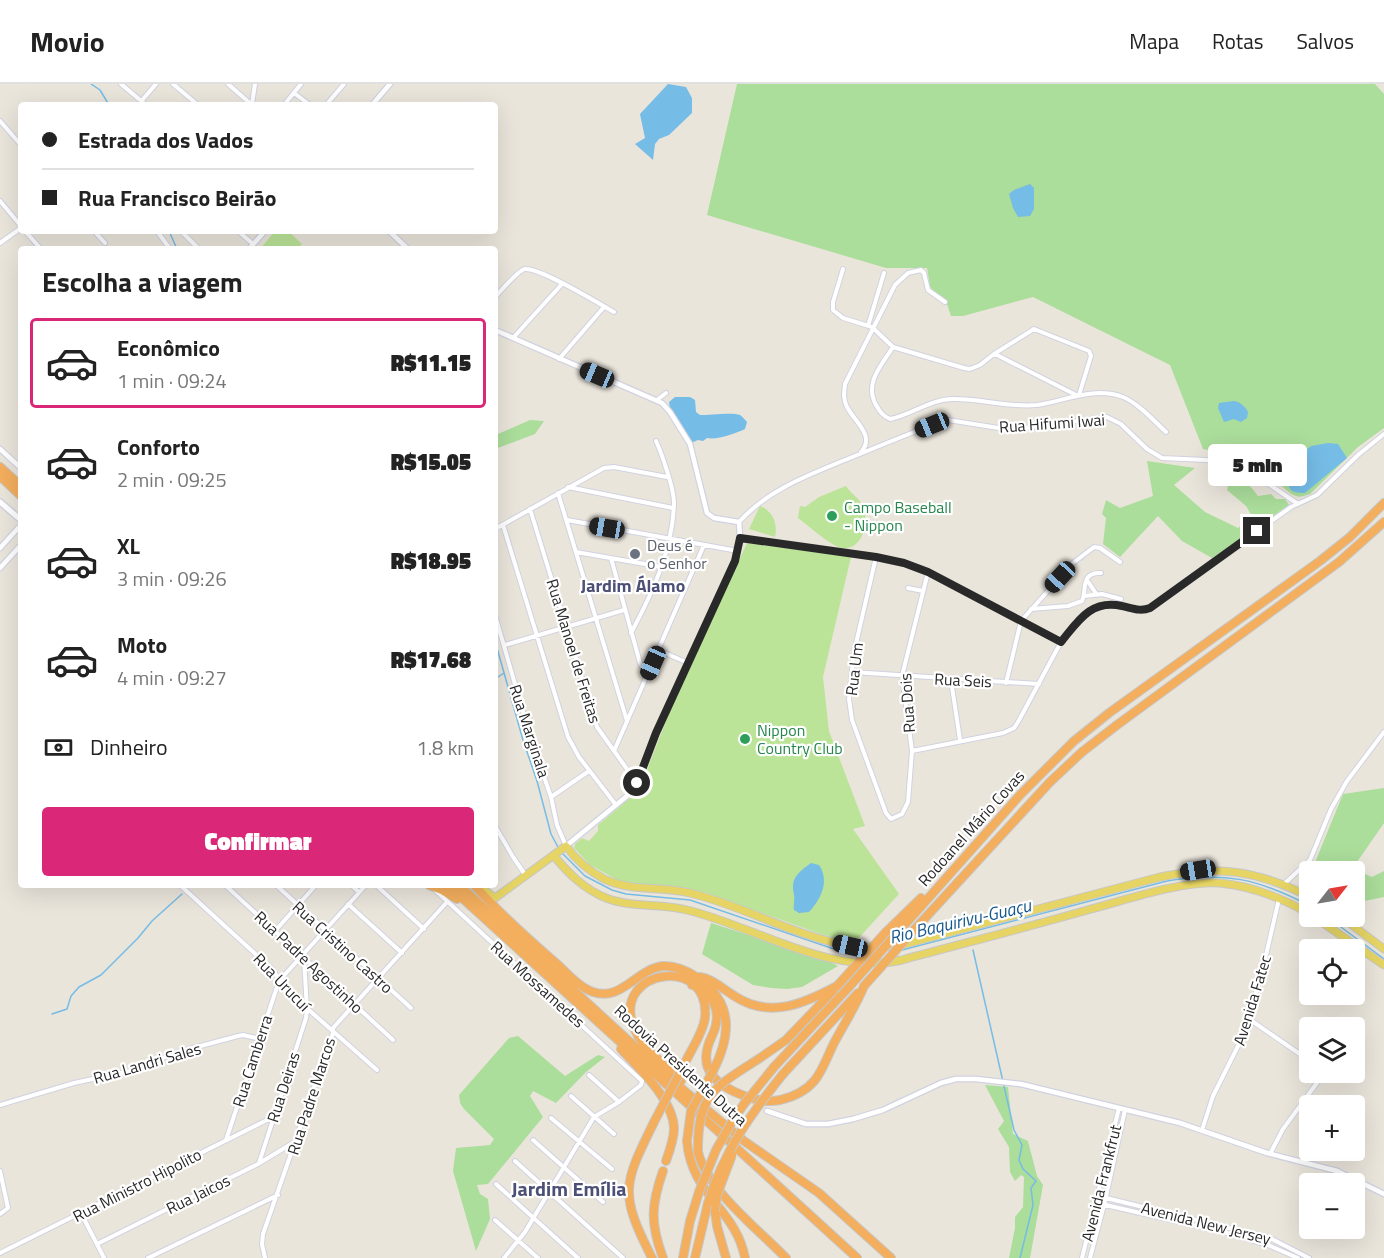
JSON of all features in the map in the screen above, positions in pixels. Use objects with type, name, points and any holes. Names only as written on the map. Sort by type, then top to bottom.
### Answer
[{"type":"highway","points":[[0,467],[18,483]]},
{"type":"highway","points":[[0,476],[18,493]]},
{"type":"highway","name":"Rodoanel Mário Covas","points":[[682,1258],[690,1221],[707,1170],[726,1130],[756,1089],[1040,774],[1074,741],[1109,713],[1320,561],[1356,532],[1384,503]]},
{"type":"highway","name":"Rodoanel Mário Covas","points":[[694,1258],[720,1167],[743,1127],[783,1074],[1050,782],[1082,752],[1125,718],[1339,562],[1384,522]]},
{"type":"highway","points":[[786,1258],[722,1194],[702,1167],[698,1152],[699,1121],[707,1101],[721,1085],[786,1040],[886,933],[950,872]]},
{"type":"highway","points":[[436,888],[455,897],[480,919],[489,923]]},
{"type":"highway","name":"Rodovia Presidente Dutra","points":[[451,888],[857,1258]]},
{"type":"highway","name":"Rodovia Presidente Dutra","points":[[462,888],[668,1077],[760,1153],[814,1189],[891,1258]]},
{"type":"highway","points":[[479,888],[531,942],[582,986],[600,993],[615,992],[644,973],[658,967],[683,969],[709,995],[716,1011],[717,1022],[706,1060],[709,1073],[718,1082],[737,1093],[756,1099],[774,1101],[796,1095],[816,1079],[864,986]]},
{"type":"highway","points":[[724,1124],[643,1042],[632,1025],[631,1003],[638,991],[655,977],[670,975],[694,980],[707,978],[738,999],[754,1005],[774,1008],[797,1005],[837,986]]},
{"type":"highway","points":[[694,980],[714,993],[723,1009],[726,1037],[722,1054],[691,1111],[687,1140],[688,1156],[700,1184],[736,1231],[745,1258]]},
{"type":"highway","points":[[652,1258],[633,1219],[628,1190],[632,1170],[688,1057],[705,1017],[694,980]]},
{"type":"highway","points":[[606,1030],[657,1090],[670,1112],[674,1133],[666,1161]]},
{"type":"highway","points":[[726,1258],[717,1226],[715,1211],[717,1195],[743,1127]]},
{"type":"highway","points":[[661,1255],[652,1214],[663,1171]]},
{"type":"main road","points":[[0,502],[18,517]]},
{"type":"main road","points":[[560,851],[618,885],[689,893],[827,941],[866,948],[905,944],[1189,871],[1243,872],[1281,891],[1299,905]]},
{"type":"main road","points":[[560,851],[581,884],[604,897],[630,904],[686,909],[820,956],[859,964],[881,964],[902,960],[1190,885],[1229,885],[1299,895]]},
{"type":"main road","points":[[480,888],[495,898],[560,851]]},
{"type":"main road","points":[[1329,927],[1384,965]]},
{"type":"main road","points":[[1355,927],[1384,949]]},
{"type":"street","points":[[121,84],[138,102]]},
{"type":"street","points":[[140,102],[156,84]]},
{"type":"street","points":[[173,84],[194,102]]},
{"type":"street","points":[[228,84],[249,102]]},
{"type":"street","points":[[252,102],[255,84]]},
{"type":"street","points":[[329,102],[344,84]]},
{"type":"street","points":[[375,102],[390,84]]},
{"type":"street","points":[[286,102],[298,85]]},
{"type":"street","points":[[294,93],[306,102]]},
{"type":"street","points":[[0,121],[18,142]]},
{"type":"street","points":[[0,201],[18,223]]},
{"type":"street","points":[[0,243],[18,229]]},
{"type":"street","points":[[28,234],[38,246]]},
{"type":"street","points":[[97,234],[105,243]]},
{"type":"street","points":[[184,234],[196,246]]},
{"type":"street","points":[[240,234],[250,246]]},
{"type":"street","points":[[252,246],[262,234]]},
{"type":"street","points":[[391,234],[405,246]]},
{"type":"street","points":[[498,294],[523,269],[534,270],[614,312]]},
{"type":"street","points":[[843,269],[833,302],[833,310],[843,318],[871,326],[893,347],[970,369],[980,365],[1034,329],[1089,351],[1091,356],[1078,395]]},
{"type":"street","points":[[859,454],[866,446],[867,437],[846,406],[844,389],[871,326],[895,285],[902,277],[915,270],[923,271],[927,290],[945,303]]},
{"type":"street","points":[[871,326],[884,273]]},
{"type":"street","points":[[513,339],[562,284]]},
{"type":"street","points":[[559,358],[604,307]]},
{"type":"street","points":[[498,332],[657,400],[670,412],[690,444],[707,513],[714,518],[739,522],[739,551],[656,733],[637,783],[627,796],[560,851]]},
{"type":"street","points":[[893,347],[871,386],[872,395],[880,412],[890,419],[936,402],[951,399],[1016,406],[1055,402],[1078,395],[1101,394],[1123,397],[1166,432]]},
{"type":"street","points":[[994,354],[1078,395]]},
{"type":"street","points":[[657,400],[666,393]]},
{"type":"street","name":"Rua Hifumi Iwai","points":[[739,522],[758,503],[779,489],[859,454],[948,420],[1017,429],[1107,417],[1121,424],[1148,450],[1162,458],[1228,461],[1239,464],[1298,504]]},
{"type":"street","points":[[912,751],[1003,733],[1014,728],[1061,642],[1083,615],[1094,609],[1114,605],[1139,610],[1150,608],[1298,504],[1317,495],[1384,434]]},
{"type":"street","points":[[631,633],[662,567],[673,508],[668,477],[656,441]]},
{"type":"street","points":[[0,448],[18,465]]},
{"type":"street","points":[[498,528],[608,466],[668,477]]},
{"type":"street","points":[[568,487],[673,508]]},
{"type":"street","points":[[558,493],[627,721]]},
{"type":"street","name":"Rua Manoel de Freitas","points":[[531,509],[597,727],[637,783]]},
{"type":"street","points":[[567,520],[739,551]]},
{"type":"street","points":[[503,525],[568,738],[589,771],[616,805]]},
{"type":"street","points":[[0,548],[18,528]]},
{"type":"street","points":[[740,538],[904,563],[928,572],[1061,642]]},
{"type":"street","points":[[614,751],[704,545]]},
{"type":"street","points":[[0,568],[18,548]]},
{"type":"street","points":[[1006,683],[1021,621],[1073,563],[1090,548],[1100,548],[1120,562]]},
{"type":"street","points":[[576,552],[662,567]]},
{"type":"street","name":"Rua Um","points":[[876,557],[854,652],[850,711],[886,813]]},
{"type":"street","points":[[611,558],[640,663],[647,675]]},
{"type":"street","name":"Rua Dois","points":[[886,813],[889,819],[894,819],[902,814],[907,806],[912,751],[902,676],[928,572]]},
{"type":"street","points":[[1030,609],[1068,606],[1082,601],[1083,585],[1095,572],[1101,573]]},
{"type":"street","points":[[1087,580],[1097,595]]},
{"type":"street","points":[[908,588],[923,591]]},
{"type":"street","points":[[1084,596],[1097,595],[1121,599]]},
{"type":"street","points":[[505,645],[624,610]]},
{"type":"street","name":"Rua Marginala","points":[[498,624],[526,724],[551,797],[560,851]]},
{"type":"street","points":[[658,650],[688,663]]},
{"type":"street","name":"Rua Seis","points":[[852,672],[1039,684]]},
{"type":"street","points":[[951,680],[960,740]]},
{"type":"street","points":[[1281,891],[1310,860],[1331,809],[1347,781],[1384,732]]},
{"type":"street","points":[[551,797],[589,771]]},
{"type":"street","points":[[498,831],[527,877]]},
{"type":"street","name":"Rua Urucuí","points":[[184,888],[273,970],[285,989],[333,1034],[377,1070]]},
{"type":"street","name":"Rua Padre Agostinho","points":[[228,888],[393,1040]]},
{"type":"street","name":"Rua Cristino Castro","points":[[279,888],[411,1008]]},
{"type":"street","points":[[275,931],[313,888]]},
{"type":"street","points":[[354,888],[359,892]]},
{"type":"street","points":[[279,981],[363,888]]},
{"type":"street","points":[[379,888],[424,929]]},
{"type":"street","name":"Rua Mossamedes","points":[[432,888],[641,1079],[640,1085],[620,1102]]},
{"type":"street","name":"Avenida Fatec","points":[[1202,1130],[1213,1096],[1242,1041],[1281,891]]},
{"type":"street","name":"Rua Padre Marcos","points":[[265,1258],[262,1238],[279,1194],[334,1026],[447,903]]},
{"type":"street","points":[[348,904],[402,953]]},
{"type":"street","points":[[303,956],[307,1009]]},
{"type":"street","name":"Rua Camberra","points":[[226,1141],[279,981]]},
{"type":"street","name":"Rua Deiras","points":[[258,1164],[307,1009]]},
{"type":"street","points":[[1249,1019],[1299,1053]]},
{"type":"street","name":"Rua Landri Sales","points":[[0,1105],[74,1083],[130,1071],[178,1052],[238,1036],[260,1039]]},
{"type":"street","points":[[504,1258],[534,1217],[594,1116],[620,1102],[589,1075]]},
{"type":"street","points":[[767,1111],[806,1124],[828,1124],[889,1108],[941,1083],[965,1078],[1007,1083],[1043,1089],[1202,1130],[1290,1160],[1337,1171],[1384,1194]]},
{"type":"street","points":[[1269,1152],[1317,1083]]},
{"type":"street","points":[[571,1096],[614,1134]]},
{"type":"street","name":"Avenida Frankfrut","points":[[1082,1258],[1122,1109]]},
{"type":"street","name":"Avenida Frankfrut","points":[[1091,1257],[1118,1142],[1122,1109]]},
{"type":"street","name":"Rua Ministro Hipolito","points":[[0,1254],[273,1117]]},
{"type":"street","points":[[551,1118],[612,1169]]},
{"type":"street","name":"Rua Jaicos","points":[[97,1244],[258,1164],[297,1140]]},
{"type":"street","points":[[534,1140],[603,1202]]},
{"type":"street","points":[[1112,1141],[1118,1142]]},
{"type":"street","points":[[515,1161],[623,1258]]},
{"type":"street","points":[[0,1171],[8,1208],[0,1214]]},
{"type":"street","points":[[496,1184],[578,1258]]},
{"type":"street","points":[[148,1258],[279,1194]]},
{"type":"street","name":"Avenida New Jersey","points":[[1098,1196],[1270,1238],[1309,1258]]},
{"type":"street","name":"Avenida New Jersey","points":[[1097,1203],[1227,1233],[1268,1245],[1296,1257]]},
{"type":"street","points":[[81,1213],[104,1258]]},
{"type":"street","points":[[495,1220],[538,1258]]},
{"type":"street","points":[[1227,1233],[1229,1228]]},
{"type":"street","points":[[1239,1237],[1241,1230]]},
{"type":"street","points":[[1296,1257],[1298,1251]]},
{"type":"green space","points":[[737,84],[1375,84],[1384,94],[1384,428],[1358,447],[1310,494],[1302,497],[1296,496],[1254,465],[1230,455],[1203,449],[1170,365],[1033,297],[963,316],[951,316],[946,301],[930,286],[927,268],[886,268],[707,215]]},
{"type":"green space","points":[[272,234],[291,234],[302,244],[300,246],[262,246]]},
{"type":"green space","points":[[530,420],[544,421],[535,434],[498,448],[498,434]]},
{"type":"green space","points":[[1147,461],[1195,468],[1174,485],[1205,512],[1238,528],[1252,516],[1246,506],[1227,490],[1228,486],[1246,483],[1258,496],[1271,494],[1276,499],[1285,499],[1289,505],[1212,558],[1182,541],[1158,516],[1120,557],[1103,544],[1106,518],[1102,514],[1106,500],[1120,508],[1153,496]]},
{"type":"green space","name":"Campo Baseball - Nippon","points":[[846,486],[862,504],[866,522],[862,537],[857,543],[844,548],[831,543],[798,518],[800,506],[805,507],[819,497]]},
{"type":"green space","points":[[760,506],[774,518],[775,537],[749,529]]},
{"type":"green space","name":"Nippon Country Club","points":[[747,543],[851,557],[823,677],[829,731],[865,826],[853,829],[899,894],[856,941],[833,938],[707,893],[675,886],[621,882],[590,865],[574,848],[582,838],[589,841],[598,831],[598,825],[639,790],[670,711]]},
{"type":"green space","points":[[1384,788],[1384,823],[1358,861],[1316,861],[1316,860],[1343,794]]},
{"type":"green space","points":[[1384,871],[1384,897],[1365,901],[1365,874],[1372,877]]},
{"type":"green space","points":[[711,923],[826,960],[838,966],[802,987],[787,989],[753,985],[702,954]]},
{"type":"green space","points":[[518,1036],[565,1076],[598,1055],[605,1057],[586,1072],[556,1103],[533,1091],[530,1096],[543,1117],[488,1184],[477,1185],[480,1194],[488,1199],[490,1219],[476,1251],[453,1171],[456,1148],[490,1145],[494,1139],[464,1109],[459,1095],[509,1038]]},
{"type":"green space","points":[[985,1085],[1008,1087],[1013,1134],[1028,1141],[1037,1176],[1043,1185],[1030,1258],[1009,1258],[1015,1217],[1023,1207],[1024,1177],[1021,1175],[1015,1181],[1010,1172],[1009,1147],[998,1129],[1004,1121]]},
{"type":"water","points":[[668,84],[686,87],[692,98],[692,113],[669,135],[659,139],[655,144],[653,160],[635,144],[645,138],[640,114]]},
{"type":"water","points":[[1030,184],[1034,188],[1034,209],[1030,216],[1018,217],[1009,194]]},
{"type":"water","points":[[675,397],[690,397],[695,400],[696,412],[700,415],[740,415],[747,422],[745,429],[726,436],[691,443],[670,408],[669,402]]},
{"type":"water","points":[[1234,401],[1245,408],[1248,412],[1247,418],[1241,422],[1234,419],[1224,422],[1218,408],[1219,403]]},
{"type":"water","points":[[1338,444],[1347,458],[1305,493],[1292,491],[1283,466],[1287,465],[1287,460],[1295,458],[1311,446]]},
{"type":"water","points":[[811,863],[819,865],[822,871],[823,890],[809,912],[799,913],[794,910],[794,880],[798,873]]},
{"type":"waterway","name":"Rio Baquirivu-Guaçu","points":[[91,84],[100,90],[107,102]]},
{"type":"waterway","name":"Rio Baquirivu-Guaçu","points":[[170,234],[176,246]]},
{"type":"waterway","name":"Rio Baquirivu-Guaçu","points":[[498,652],[551,834],[559,849]]},
{"type":"waterway","points":[[498,677],[504,673]]},
{"type":"waterway","name":"Rio Baquirivu-Guaçu","points":[[562,853],[585,876],[612,890],[626,894],[690,900],[843,952],[861,953]]},
{"type":"waterway","name":"Rio Baquirivu-Guaçu","points":[[902,950],[1167,881],[1187,878],[1224,877],[1241,880],[1274,889],[1299,900]]},
{"type":"waterway","points":[[52,1014],[67,1009],[71,996],[79,987],[101,975],[152,921],[182,894]]},
{"type":"waterway","name":"Rio Baquirivu-Guaçu","points":[[1341,927],[1384,959]]},
{"type":"waterway","points":[[973,950],[1014,1130],[1022,1145],[1019,1160],[1023,1169],[1036,1181],[1031,1188],[1033,1205],[1020,1258]]},
{"type":"place","name":"Campo Baseball - Nippon","points":[[832,516]]},
{"type":"place","name":"Deus é o Senhor","points":[[635,554]]},
{"type":"place","name":"Nippon Country Club","points":[[745,739]]},
{"type":"district","name":"Jardim Álamo","points":[[633,585]]},
{"type":"district","name":"Jardim Emília","points":[[569,1188]]},
{"type":"route","points":[[637,783],[656,733],[735,561],[740,538],[876,557],[921,568],[1061,642],[1086,612],[1108,605],[1139,610],[1150,608],[1257,531]]}]
